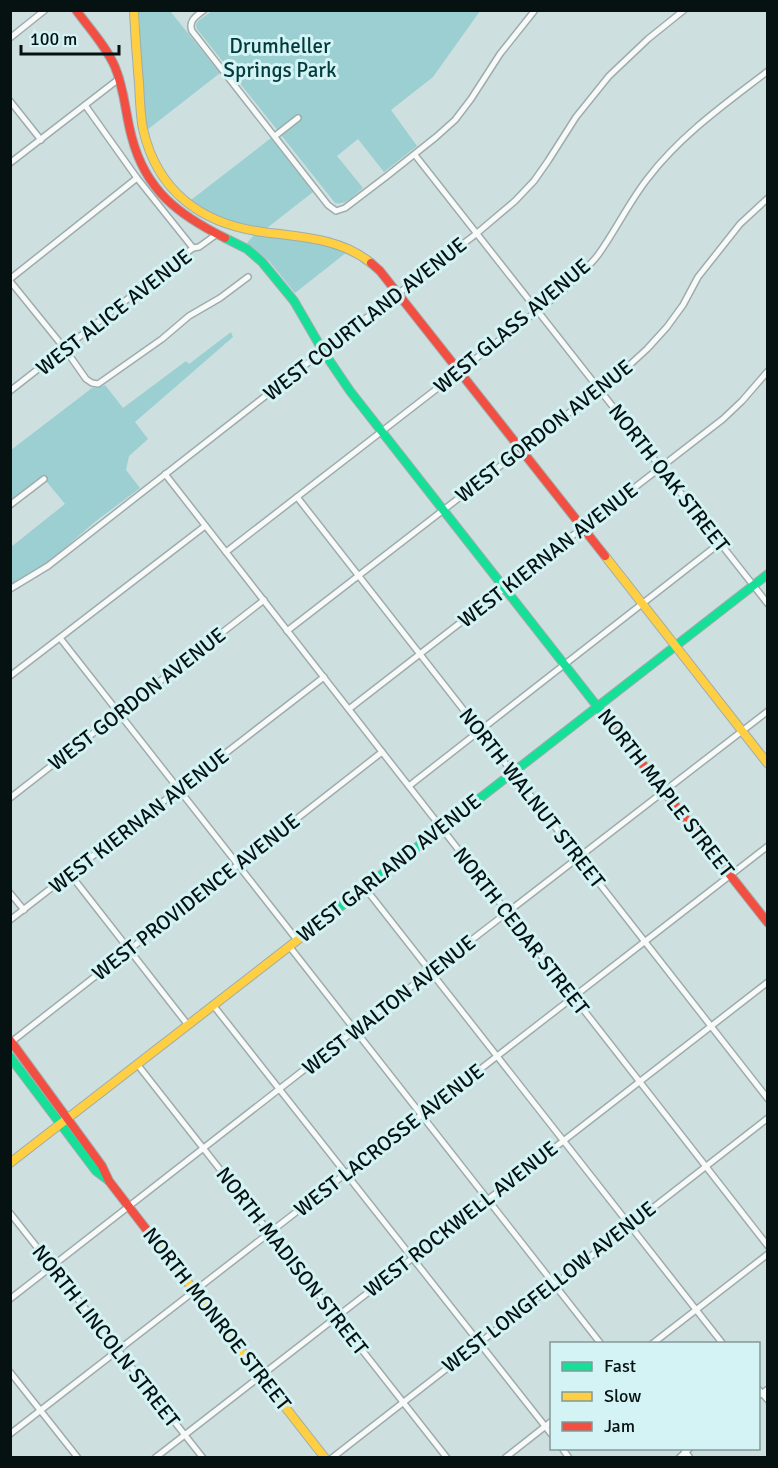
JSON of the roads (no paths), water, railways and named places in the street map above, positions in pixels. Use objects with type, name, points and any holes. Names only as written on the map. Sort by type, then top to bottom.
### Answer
[{"type":"main road","name":"NORTH MAPLE STREET","points":[[76,10],[109,55],[120,78],[132,138],[140,161],[161,195],[190,220],[247,249],[262,262],[294,301],[350,391],[768,923]]},
{"type":"main road","points":[[134,10],[141,117],[145,137],[157,168],[177,195],[205,216],[223,224],[244,230],[310,237],[339,244],[360,255],[380,271],[768,764]]},
{"type":"main road","name":"WEST GARLAND AVENUE","points":[[10,1163],[768,574]]},
{"type":"main road","name":"NORTH MONROE STREET","points":[[11,1042],[102,1166],[109,1181]]},
{"type":"main road","name":"NORTH MONROE STREET","points":[[10,1057],[96,1170],[109,1181],[325,1458]]},
{"type":"street","points":[[10,38],[45,10]]},
{"type":"street","points":[[204,10],[193,19],[190,26],[192,31],[328,205],[336,211],[345,208],[415,155],[454,120],[471,99],[500,54],[535,10]]},
{"type":"street","name":"WEST COURTLAND AVENUE","points":[[10,589],[48,566],[476,234],[515,201],[534,181],[576,117],[609,76],[684,10]]},
{"type":"street","name":"WEST GLASS AVENUE","points":[[226,552],[460,372],[579,276],[597,256],[649,177],[683,139],[768,71]]},
{"type":"street","points":[[10,164],[120,78]]},
{"type":"street","points":[[10,101],[41,140]]},
{"type":"street","points":[[85,105],[137,178],[193,248]]},
{"type":"street","points":[[275,136],[298,118]]},
{"type":"street","name":"NORTH OAK STREET","points":[[415,155],[768,604]]},
{"type":"street","points":[[137,178],[10,280],[87,379],[98,384],[162,339],[189,316],[220,298],[248,277]]},
{"type":"street","name":"WEST GORDON AVENUE","points":[[287,631],[623,371],[667,327],[683,305],[698,277],[740,224],[768,198]]},
{"type":"street","name":"WEST ALICE AVENUE","points":[[10,391],[193,248],[199,247],[217,234]]},
{"type":"street","name":"WEST KIERNAN AVENUE","points":[[349,709],[723,419],[768,371]]},
{"type":"street","name":"NORTH CEDAR STREET","points":[[165,474],[768,1246]]},
{"type":"street","points":[[10,505],[44,479]]},
{"type":"street","name":"NORTH WALNUT STREET","points":[[297,497],[768,1098]]},
{"type":"street","points":[[10,676],[205,526]]},
{"type":"street","points":[[409,786],[720,543]]},
{"type":"street","name":"WEST GORDON AVENUE","points":[[10,798],[264,600]]},
{"type":"street","points":[[60,638],[297,940]]},
{"type":"street","name":"WEST KIERNAN AVENUE","points":[[10,920],[324,677]]},
{"type":"street","name":"WEST WALTON AVENUE","points":[[10,1299],[768,711]]},
{"type":"street","name":"WEST PROVIDENCE AVENUE","points":[[11,1042],[382,752]]},
{"type":"street","name":"WEST LACROSSE AVENUE","points":[[10,1434],[768,846]]},
{"type":"street","points":[[70,874],[188,1025]]},
{"type":"street","points":[[365,888],[722,1342]]},
{"type":"street","points":[[10,893],[24,910]]},
{"type":"street","points":[[289,946],[599,1342]]},
{"type":"street","name":"WEST ROCKWELL AVENUE","points":[[155,1458],[768,982]]},
{"type":"street","points":[[213,1005],[550,1432]]},
{"type":"street","name":"NORTH MADISON STREET","points":[[137,1064],[447,1458]]},
{"type":"street","name":"WEST LONGFELLOW AVENUE","points":[[332,1458],[768,1118]]},
{"type":"street","name":"NORTH LINCOLN STREET","points":[[10,1214],[203,1458]]},
{"type":"street","points":[[655,1342],[768,1254]]},
{"type":"street","points":[[10,1372],[78,1458]]},
{"type":"street","points":[[762,1392],[768,1400]]},
{"type":"street","points":[[505,1458],[550,1422]]},
{"type":"street","points":[[679,1458],[687,1452]]},
{"type":"park label","name":"Drumheller Springs Park","points":[[280,58]]}]
